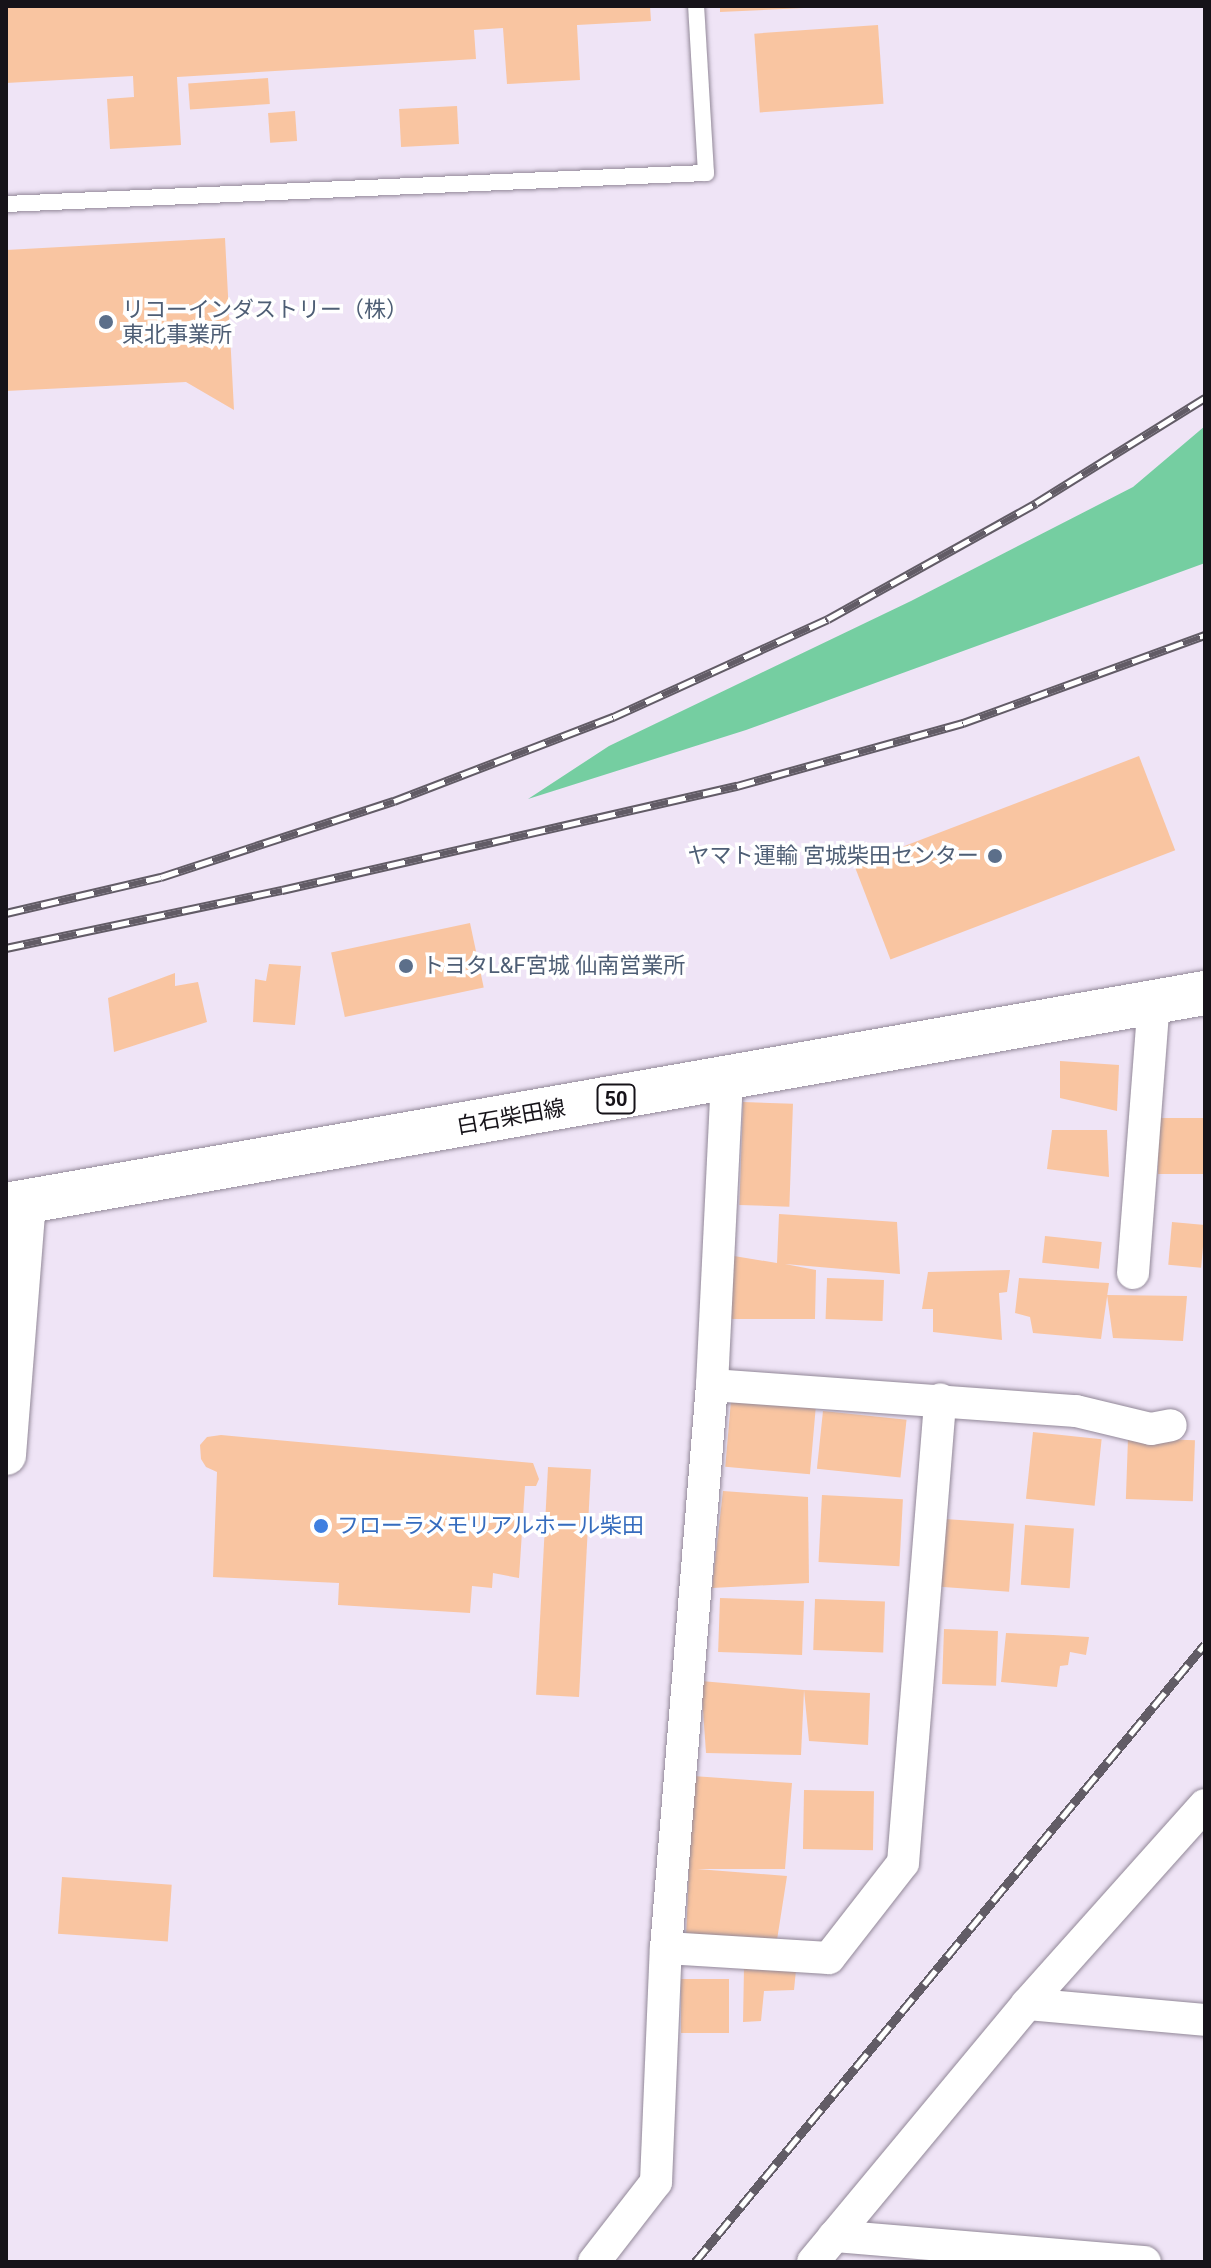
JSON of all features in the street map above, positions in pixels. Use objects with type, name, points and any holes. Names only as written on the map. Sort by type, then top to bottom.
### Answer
[{"type":"main road","name":"白石柴田線","points":[[16,1203],[1205,993]]},
{"type":"street","points":[[1133,1273],[1154,1001]]},
{"type":"street","points":[[594,2262],[656,2182],[666,1948],[712,1385],[727,1079]]},
{"type":"street","points":[[6,1455],[16,1203]]},
{"type":"street","points":[[712,1385],[940,1399],[1076,1411],[1151,1429],[1171,1425]]},
{"type":"street","points":[[666,1948],[829,1958],[903,1863],[940,1399]]},
{"type":"street","points":[[813,2262],[1027,2004],[1205,1805]]},
{"type":"street","points":[[1027,2004],[1205,2020]]},
{"type":"street","points":[[834,2236],[1145,2262]]},
{"type":"lane","points":[[6,204],[706,173],[696,6]]},
{"type":"green space","points":[[1205,426],[1205,563],[746,730],[528,799],[609,746],[911,601],[1133,487]]},
{"type":"building","points":[[6,6],[650,6],[651,21],[577,25],[580,80],[507,84],[503,28],[474,30],[476,59],[177,77],[181,145],[110,149],[107,99],[134,97],[133,76],[6,83]]},
{"type":"building","points":[[720,6],[804,6],[804,8],[720,12]]},
{"type":"building","points":[[878,25],[884,104],[760,112],[754,34]]},
{"type":"building","points":[[268,78],[270,104],[190,110],[188,84]]},
{"type":"building","points":[[457,106],[459,144],[401,147],[399,109]]},
{"type":"building","points":[[295,111],[297,141],[270,143],[268,113]]},
{"type":"building","points":[[225,238],[234,410],[186,382],[6,391],[6,250]]},
{"type":"building","points":[[1139,756],[1175,850],[890,960],[854,865]]},
{"type":"building","points":[[470,923],[484,988],[345,1017],[331,953]]},
{"type":"building","points":[[269,964],[301,966],[295,1025],[253,1022],[255,979],[266,981]]},
{"type":"building","points":[[175,973],[175,986],[198,982],[207,1022],[114,1052],[108,998]]},
{"type":"building","points":[[1060,1061],[1119,1065],[1117,1111],[1060,1098]]},
{"type":"building","points":[[743,1102],[793,1104],[789,1207],[739,1205]]},
{"type":"building","points":[[1158,1118],[1205,1118],[1205,1174],[1158,1174]]},
{"type":"building","points":[[1052,1130],[1107,1130],[1109,1177],[1047,1169]]},
{"type":"building","points":[[779,1214],[897,1222],[900,1274],[785,1264],[816,1270],[815,1319],[730,1319],[734,1256],[777,1263]]},
{"type":"building","points":[[1172,1222],[1205,1225],[1201,1268],[1168,1265]]},
{"type":"building","points":[[1045,1236],[1102,1242],[1099,1269],[1042,1263]]},
{"type":"building","points":[[1010,1270],[1007,1292],[999,1293],[1002,1340],[933,1332],[933,1309],[922,1309],[928,1272]]},
{"type":"building","points":[[827,1278],[884,1280],[883,1321],[826,1319]]},
{"type":"building","points":[[1019,1278],[1109,1283],[1101,1339],[1033,1333],[1030,1317],[1015,1313]]},
{"type":"building","points":[[1107,1295],[1187,1296],[1183,1341],[1113,1338]]},
{"type":"building","points":[[731,1401],[816,1408],[810,1474],[725,1467]]},
{"type":"building","points":[[823,1411],[907,1420],[900,1477],[817,1469]]},
{"type":"building","points":[[1033,1432],[1102,1439],[1095,1506],[1026,1499]]},
{"type":"building","points":[[221,1435],[533,1463],[539,1479],[536,1486],[525,1486],[519,1578],[493,1573],[492,1588],[472,1586],[470,1613],[338,1605],[339,1583],[213,1577],[217,1472],[206,1467],[201,1459],[200,1445],[207,1437]]},
{"type":"building","points":[[1128,1438],[1195,1440],[1193,1501],[1126,1499]]},
{"type":"building","points":[[548,1467],[591,1469],[579,1697],[536,1695]]},
{"type":"building","points":[[723,1491],[808,1497],[809,1583],[712,1588]]},
{"type":"building","points":[[822,1495],[903,1499],[899,1566],[818,1562]]},
{"type":"building","points":[[945,1519],[1014,1524],[1009,1592],[940,1587]]},
{"type":"building","points":[[1025,1525],[1074,1528],[1070,1588],[1021,1585]]},
{"type":"building","points":[[720,1598],[804,1601],[802,1655],[718,1652]]},
{"type":"building","points":[[815,1599],[885,1601],[883,1652],[813,1650]]},
{"type":"building","points":[[944,1629],[998,1631],[996,1686],[942,1684]]},
{"type":"building","points":[[1006,1633],[1089,1637],[1086,1655],[1070,1652],[1068,1665],[1060,1666],[1057,1687],[1001,1682]]},
{"type":"building","points":[[701,1681],[804,1690],[801,1755],[706,1753]]},
{"type":"building","points":[[804,1690],[870,1693],[868,1745],[809,1741]]},
{"type":"building","points":[[693,1776],[792,1783],[785,1869],[697,1869],[787,1876],[777,1940],[686,1937]]},
{"type":"building","points":[[804,1790],[874,1791],[873,1850],[803,1849]]},
{"type":"building","points":[[62,1877],[172,1885],[168,1942],[58,1934]]},
{"type":"building","points":[[744,1967],[796,1970],[794,1990],[764,1991],[761,2021],[743,2022]]},
{"type":"building","points":[[681,1979],[729,1979],[729,2033],[681,2033]]},
{"type":"railway","points":[[6,913],[161,877],[394,801],[613,717],[828,619],[1036,503],[1205,398]]},
{"type":"railway","points":[[6,948],[282,890],[737,786],[963,723],[1205,635]]},
{"type":"railway","points":[[695,2262],[1205,1644]]},
{"type":"place","name":"リコーインダストリー（株） 東北事業所","points":[[106,322]]},
{"type":"place","name":"ヤマト運輸 宮城柴田センター","points":[[995,856]]},
{"type":"place","name":"トヨタL&F宮城 仙南営業所","points":[[406,966]]},
{"type":"place","name":"フローラメモリアルホール柴田","points":[[321,1526]]}]
